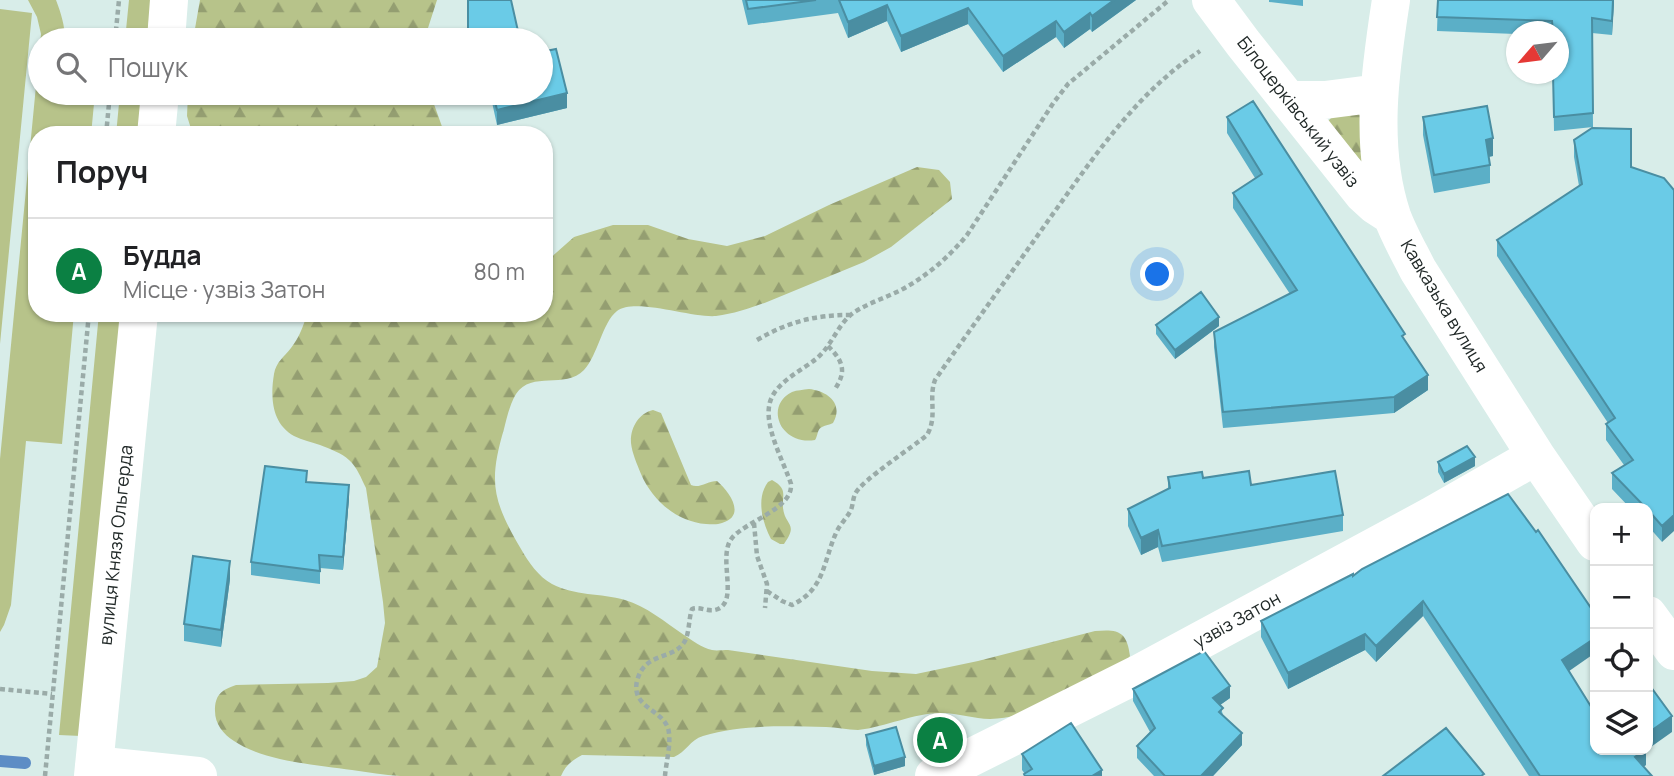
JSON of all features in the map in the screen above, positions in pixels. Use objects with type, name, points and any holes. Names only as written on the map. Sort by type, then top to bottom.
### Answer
[{"type":"street","points":[[167,28],[169,0]]},
{"type":"street","name":"Білоцерківський узвіз","points":[[1212,0],[1363,194],[1392,216]]},
{"type":"street","name":"Кавказька вулиця","points":[[1391,0],[1379,93],[1383,176],[1392,216],[1418,270],[1536,456],[1590,535]]},
{"type":"street","points":[[1289,100],[1325,100],[1379,93]]},
{"type":"street","points":[[157,126],[159,105]]},
{"type":"street","name":"вулиця Князя Ольгерда","points":[[93,770],[138,322]]},
{"type":"street","name":"узвіз Затон","points":[[934,776],[1142,672],[1431,516],[1536,456]]},
{"type":"street","points":[[1653,622],[1674,651]]},
{"type":"street","points":[[93,770],[198,776]]},
{"type":"path","points":[[116,28],[119,0]]},
{"type":"path","points":[[665,776],[667,727],[658,715],[643,703],[637,681],[652,661],[677,650],[683,644],[692,609],[696,607],[707,611],[724,605],[728,593],[728,544],[737,533],[786,499],[792,489],[775,444],[769,413],[770,401],[782,385],[816,359],[850,315],[905,288],[951,254],[1068,83],[1169,0]]},
{"type":"path","points":[[767,592],[792,604],[805,597],[813,588],[823,573],[833,540],[853,505],[855,493],[870,478],[927,435],[933,425],[932,388],[935,380],[1116,129],[1152,90],[1185,62],[1235,32]]},
{"type":"path","points":[[107,126],[109,105]]},
{"type":"path","points":[[757,340],[774,330],[808,318],[850,315]]},
{"type":"path","points":[[45,776],[88,322]]},
{"type":"path","points":[[828,346],[843,369],[841,380],[835,389]]},
{"type":"path","points":[[754,523],[757,556],[767,584],[765,608]]},
{"type":"path","points":[[0,689],[52,694]]},
{"type":"green space","points":[[28,0],[56,0],[64,28],[40,28]]},
{"type":"green space","points":[[129,0],[151,0],[148,28],[126,28]]},
{"type":"green space","points":[[200,0],[437,0],[428,28],[195,28]]},
{"type":"green space","points":[[0,9],[32,13],[31,28],[28,28],[28,54],[0,344]]},
{"type":"green space","points":[[34,105],[94,105],[92,126],[32,126]]},
{"type":"green space","points":[[119,105],[141,105],[139,126],[117,126]]},
{"type":"green space","points":[[187,105],[434,105],[442,126],[190,126]]},
{"type":"green space","points":[[1359,105],[1364,165],[1328,121]]},
{"type":"green space","points":[[917,167],[939,170],[950,182],[952,199],[891,247],[864,262],[749,309],[729,314],[705,316],[650,307],[625,307],[612,316],[584,370],[568,379],[540,381],[523,387],[510,406],[499,448],[495,478],[504,518],[521,549],[542,577],[552,584],[569,591],[633,603],[697,644],[712,650],[872,671],[916,674],[1095,631],[1115,631],[1124,637],[1129,648],[1130,656],[1124,665],[1010,717],[984,719],[942,713],[921,715],[858,730],[795,726],[733,729],[699,738],[674,757],[582,755],[569,764],[561,776],[382,774],[275,758],[246,748],[223,732],[216,720],[215,705],[220,694],[231,687],[354,681],[366,677],[377,667],[385,623],[366,488],[352,463],[332,450],[294,436],[281,425],[274,410],[272,392],[275,370],[296,340],[304,322],[553,322],[553,256],[574,237],[613,225],[648,225],[688,239],[727,246],[765,236]]},
{"type":"green space","points":[[28,168],[28,322],[73,322],[62,444],[26,441],[11,605],[0,632],[0,459]]},
{"type":"green space","points":[[98,322],[120,322],[81,736],[59,735]]},
{"type":"green space","points":[[809,389],[828,396],[837,410],[833,423],[820,428],[815,440],[803,440],[786,431],[780,424],[778,415],[783,399],[792,392]]},
{"type":"green space","points":[[653,410],[661,413],[691,485],[717,481],[726,491],[735,509],[729,520],[720,524],[706,524],[685,519],[659,501],[646,484],[636,462],[631,437],[640,418]]},
{"type":"green space","points":[[772,480],[782,489],[784,514],[791,528],[784,544],[771,539],[763,518],[762,495],[768,482]]},
{"type":"building","points":[[468,0],[511,0],[517,28],[468,28]]},
{"type":"building","points":[[746,0],[816,0],[748,9]]},
{"type":"building","points":[[839,0],[1114,0],[1064,32],[1056,21],[1003,56],[968,8],[901,36],[887,5],[848,22]]},
{"type":"building","points":[[1438,0],[1613,0],[1612,21],[1592,18],[1593,113],[1554,117],[1553,84],[1569,84],[1569,21],[1437,17]]},
{"type":"building","points":[[556,49],[567,93],[553,96],[553,50]]},
{"type":"building","points":[[1253,101],[1405,334],[1402,336],[1428,375],[1394,397],[1223,412],[1214,332],[1297,290],[1233,193],[1262,174],[1227,117]]},
{"type":"building","points":[[496,105],[518,105],[497,110]]},
{"type":"building","points":[[1487,106],[1493,138],[1486,140],[1490,165],[1434,175],[1423,117]]},
{"type":"building","points":[[1592,128],[1631,129],[1631,167],[1664,178],[1674,190],[1674,515],[1662,526],[1653,516],[1653,503],[1641,503],[1612,473],[1633,460],[1606,424],[1615,418],[1497,240],[1582,184],[1574,140]]},
{"type":"building","points":[[1201,292],[1219,317],[1175,350],[1156,325]]},
{"type":"building","points":[[1467,446],[1475,457],[1444,474],[1438,462]]},
{"type":"building","points":[[265,466],[307,471],[306,482],[349,485],[343,557],[319,555],[320,571],[251,562]]},
{"type":"building","points":[[1249,471],[1251,485],[1335,471],[1343,515],[1162,546],[1158,530],[1141,538],[1128,509],[1170,488],[1168,477],[1202,472],[1203,478]]},
{"type":"building","points":[[1508,494],[1536,532],[1538,530],[1590,607],[1590,641],[1562,660],[1590,705],[1590,755],[1638,755],[1635,757],[1652,776],[1540,776],[1423,601],[1376,646],[1365,634],[1288,673],[1261,621],[1353,576]]},
{"type":"building","points":[[193,556],[230,561],[221,630],[184,624]]},
{"type":"building","points":[[1204,651],[1230,686],[1213,698],[1223,708],[1219,712],[1242,733],[1201,776],[1165,776],[1137,746],[1155,728],[1133,689]]},
{"type":"building","points":[[1653,690],[1672,716],[1653,729]]},
{"type":"building","points":[[1071,723],[1102,770],[1092,776],[1025,776],[1024,774],[1032,769],[1022,754]]},
{"type":"building","points":[[896,727],[905,757],[874,766],[866,735]]},
{"type":"building","points":[[1446,728],[1484,774],[1383,776]]},
{"type":"waterway","points":[[0,761],[25,763]]},
{"type":"place","name":"Будда","points":[[940,740]]}]
